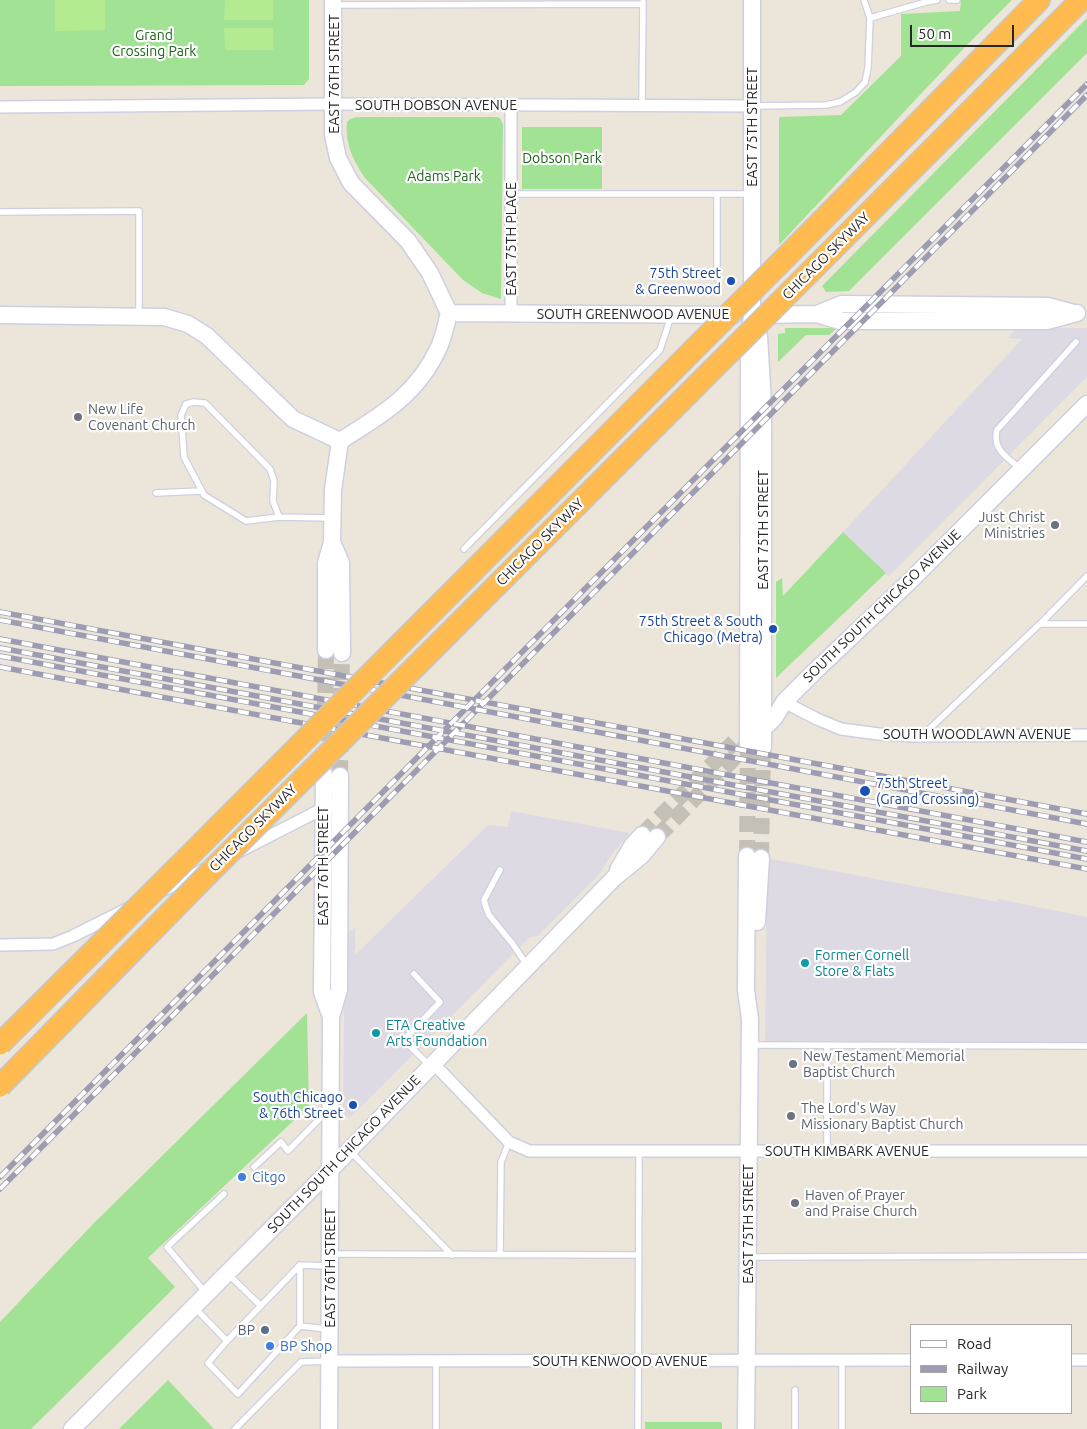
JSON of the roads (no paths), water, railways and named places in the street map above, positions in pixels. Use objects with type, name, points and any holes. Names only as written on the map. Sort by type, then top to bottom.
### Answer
[{"type":"highway","name":"CHICAGO SKYWAY","points":[[0,1044],[1039,0]]},
{"type":"highway","name":"CHICAGO SKYWAY","points":[[0,1086],[328,753],[1082,0]]},
{"type":"street","name":"EAST 75TH STREET","points":[[751,738],[749,339],[752,315],[752,0]]},
{"type":"street","name":"EAST 76TH STREET","points":[[333,2],[333,135],[338,158],[351,183],[408,241],[430,273],[449,313]]},
{"type":"street","name":"SOUTH DOBSON AVENUE","points":[[0,106],[333,104],[752,106]]},
{"type":"street","name":"EAST 75TH PLACE","points":[[511,105],[511,314]]},
{"type":"street","name":"SOUTH GREENWOOD AVENUE","points":[[449,313],[817,314],[840,321],[1047,321],[1082,313]]},
{"type":"street","points":[[340,440],[381,416],[410,390],[428,370],[440,345],[449,313]]},
{"type":"street","name":"EAST 75TH STREET","points":[[752,315],[760,337],[763,403],[763,714]]},
{"type":"street","points":[[0,316],[164,317],[188,324],[207,336],[226,353],[293,419],[340,440]]},
{"type":"street","name":"SOUTH SOUTH CHICAGO AVENUE","points":[[751,738],[776,717],[784,702],[907,584],[1087,404]]},
{"type":"street","points":[[334,651],[341,563],[332,542],[332,518],[333,490],[340,440]]},
{"type":"street","name":"SOUTH SOUTH CHICAGO AVENUE","points":[[751,738],[763,714],[768,709],[784,702]]},
{"type":"street","name":"SOUTH WOODLAWN AVENUE","points":[[784,702],[841,729],[879,734],[922,736],[1087,735]]},
{"type":"street","name":"EAST 76TH STREET","points":[[329,1429],[331,1016],[339,990],[340,800],[332,775],[324,808],[322,992],[331,1016]]},
{"type":"street","points":[[0,946],[43,945],[63,941],[340,800]]},
{"type":"street","name":"SOUTH SOUTH CHICAGO AVENUE","points":[[72,1429],[349,1150],[614,878],[632,846],[650,836]]},
{"type":"street","name":"EAST 75TH STREET","points":[[746,1429],[750,1019],[746,990],[754,857]]},
{"type":"street","name":"SOUTH KIMBARK AVENUE","points":[[432,1065],[509,1142],[529,1151],[1087,1151]]},
{"type":"street","name":"SOUTH KENWOOD AVENUE","points":[[330,1361],[910,1360]]},
{"type":"street","points":[[1072,1360],[1087,1360]]},
{"type":"lane","points":[[752,106],[826,105],[840,102],[856,92],[865,82],[868,68],[870,18],[864,0]]},
{"type":"lane","points":[[870,18],[937,0]]},
{"type":"lane","points":[[949,0],[956,0]]},
{"type":"lane","points":[[333,2],[643,2],[642,106]]},
{"type":"lane","points":[[511,194],[752,194]]},
{"type":"lane","points":[[717,194],[717,278]]},
{"type":"lane","points":[[0,212],[139,211],[139,316]]},
{"type":"lane","points":[[464,549],[660,350],[672,315]]},
{"type":"lane","points":[[1022,469],[999,450],[995,437],[997,430],[1076,342]]},
{"type":"lane","points":[[279,517],[273,501],[274,481],[270,469],[205,403],[194,402],[186,404],[181,415],[184,456],[204,495],[246,521],[279,517],[332,518]]},
{"type":"lane","points":[[156,493],[201,491]]},
{"type":"lane","points":[[922,736],[1041,624],[1087,576]]},
{"type":"lane","points":[[1041,624],[1087,624]]},
{"type":"lane","points":[[500,870],[484,900],[488,915],[512,943],[528,966]]},
{"type":"lane","points":[[414,974],[440,1002],[404,1040],[432,1065]]},
{"type":"lane","points":[[749,1045],[1087,1046]]},
{"type":"lane","points":[[826,1151],[827,1045]]},
{"type":"lane","points":[[254,1167],[281,1142],[288,1151],[331,1108]]},
{"type":"lane","points":[[500,1255],[500,1162],[509,1142]]},
{"type":"lane","points":[[349,1150],[452,1254]]},
{"type":"lane","points":[[638,1429],[639,1151]]},
{"type":"lane","points":[[207,1293],[167,1247],[224,1194]]},
{"type":"lane","points":[[300,1265],[300,1326],[238,1394],[208,1363],[300,1265],[330,1260],[452,1254],[639,1255]]},
{"type":"lane","points":[[748,1257],[1087,1256]]},
{"type":"lane","points":[[227,1273],[261,1306]]},
{"type":"lane","points":[[194,1306],[227,1341]]},
{"type":"lane","points":[[300,1326],[330,1329]]},
{"type":"lane","points":[[842,1360],[842,1429]]},
{"type":"lane","points":[[235,1429],[301,1362],[330,1361]]},
{"type":"lane","points":[[436,1361],[436,1429]]},
{"type":"lane","points":[[795,1390],[795,1429]]},
{"type":"tunnel","points":[[324,765],[326,650]]},
{"type":"tunnel","points":[[340,776],[342,653]]},
{"type":"tunnel","points":[[642,835],[734,742]]},
{"type":"tunnel","points":[[657,837],[748,744]]},
{"type":"tunnel","points":[[747,856],[748,744]]},
{"type":"tunnel","points":[[761,858],[763,747]]},
{"type":"railway","points":[[0,1177],[1087,84]]},
{"type":"railway","points":[[0,1189],[1087,95]]},
{"type":"railway","points":[[0,612],[1087,814]]},
{"type":"railway","points":[[0,620],[1087,824]]},
{"type":"railway","points":[[0,639],[1087,842]]},
{"type":"railway","points":[[0,648],[1087,851]]},
{"type":"railway","points":[[0,656],[1087,859]]},
{"type":"railway","points":[[0,667],[1087,869]]},
{"type":"place","name":"75th Street & Greenwood","points":[[731,281]]},
{"type":"place","name":"New Life Covenant Church","points":[[78,417]]},
{"type":"place","name":"Just Christ Ministries","points":[[1055,525]]},
{"type":"place","name":"75th Street & South Chicago (Metra)","points":[[773,629]]},
{"type":"place","name":"75th Street (Grand Crossing)","points":[[865,791]]},
{"type":"place","name":"Former Cornell Store & Flats","points":[[805,963]]},
{"type":"place","name":"ETA Creative Arts Foundation","points":[[376,1033]]},
{"type":"place","name":"New Testament Memorial Baptist Church","points":[[793,1064]]},
{"type":"place","name":"South Chicago & 76th Street","points":[[353,1105]]},
{"type":"place","name":"The Lord's Way Missionary Baptist Church","points":[[791,1116]]},
{"type":"place","name":"Citgo","points":[[242,1177]]},
{"type":"place","name":"Haven of Prayer and Praise Church","points":[[795,1203]]},
{"type":"place","name":"BP","points":[[265,1330]]},
{"type":"place","name":"BP Shop","points":[[270,1346]]},
{"type":"park label","name":"Grand Crossing Park","points":[[154,43]]},
{"type":"park label","name":"Dobson Park","points":[[562,158]]},
{"type":"park label","name":"Adams Park","points":[[444,176]]}]
